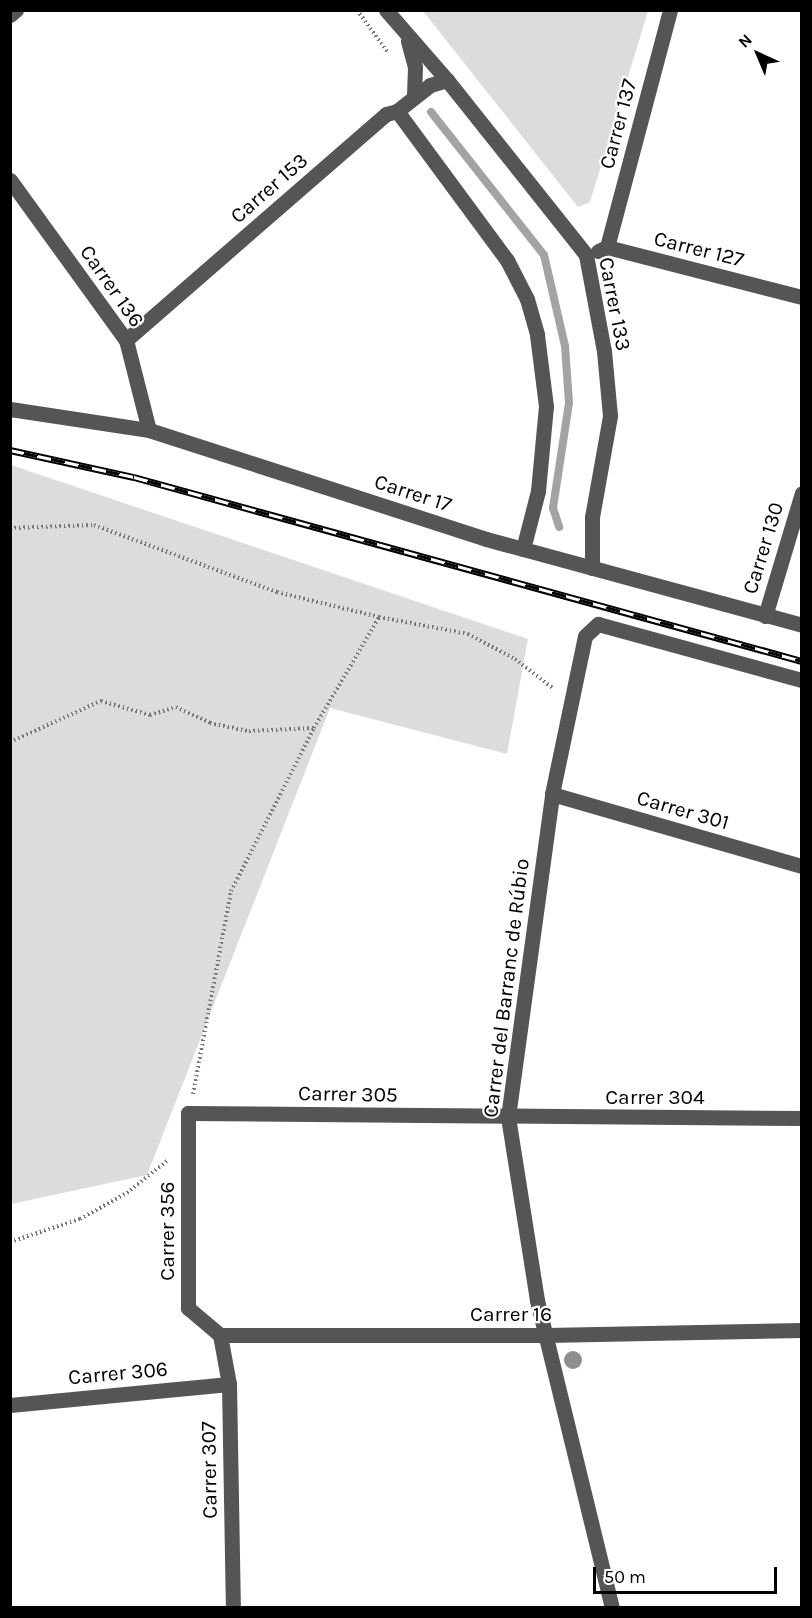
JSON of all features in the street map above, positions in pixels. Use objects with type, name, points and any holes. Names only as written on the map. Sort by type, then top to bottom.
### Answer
[{"type":"street","points":[[10,15],[16,10]]},
{"type":"street","name":"Carrer 133","points":[[386,10],[407,38],[447,80],[586,255],[604,351],[610,416],[592,517],[592,568]]},
{"type":"street","name":"Carrer 137","points":[[607,248],[670,10]]},
{"type":"street","name":"Carrer 133","points":[[407,38],[415,67],[414,96]]},
{"type":"street","name":"Carrer 153","points":[[126,340],[386,114],[397,111],[414,96],[447,80]]},
{"type":"street","points":[[397,111],[507,260],[527,299],[537,335],[546,406],[538,491],[523,549]]},
{"type":"street","name":"Carrer 136","points":[[10,180],[126,340],[149,430]]},
{"type":"street","points":[[586,255],[607,248]]},
{"type":"street","name":"Carrer 127","points":[[607,248],[801,297]]},
{"type":"street","name":"Carrer 17","points":[[10,409],[149,430],[523,549],[801,626]]},
{"type":"street","name":"Carrer 130","points":[[765,616],[801,493]]},
{"type":"street","name":"Carrer del Barranc de Rúbio","points":[[612,1608],[546,1335],[508,1117],[552,794],[585,636],[598,624],[801,680]]},
{"type":"street","name":"Carrer 301","points":[[552,794],[801,866]]},
{"type":"street","name":"Carrer 305","points":[[188,1113],[508,1117]]},
{"type":"street","name":"Carrer 356","points":[[188,1113],[188,1308],[220,1335]]},
{"type":"street","name":"Carrer 304","points":[[508,1117],[801,1118]]},
{"type":"street","name":"Carrer 16","points":[[220,1335],[546,1335],[801,1330]]},
{"type":"street","name":"Carrer 307","points":[[220,1335],[229,1384],[233,1605]]},
{"type":"street","name":"Carrer 306","points":[[10,1404],[229,1384]]},
{"type":"path","points":[[357,10],[397,63]]},
{"type":"path","points":[[10,528],[94,525],[278,592],[379,617],[468,634],[514,659],[571,702]]},
{"type":"path","points":[[188,1113],[204,1051],[231,891],[314,728],[379,617]]},
{"type":"path","points":[[10,742],[101,700],[150,715],[176,707],[210,723],[249,731],[314,728]]},
{"type":"path","points":[[10,1242],[90,1214],[127,1193],[170,1158],[173,1149]]},
{"type":"shaded area","points":[[423,11],[648,11],[590,202],[578,207]]},
{"type":"shaded area","points":[[11,465],[528,639],[507,754],[330,708],[147,1175],[11,1204]]},
{"type":"waterway","points":[[431,112],[544,255],[565,346],[569,403],[553,508],[559,527]]},
{"type":"railway","points":[[10,450],[134,477],[802,661]]}]
